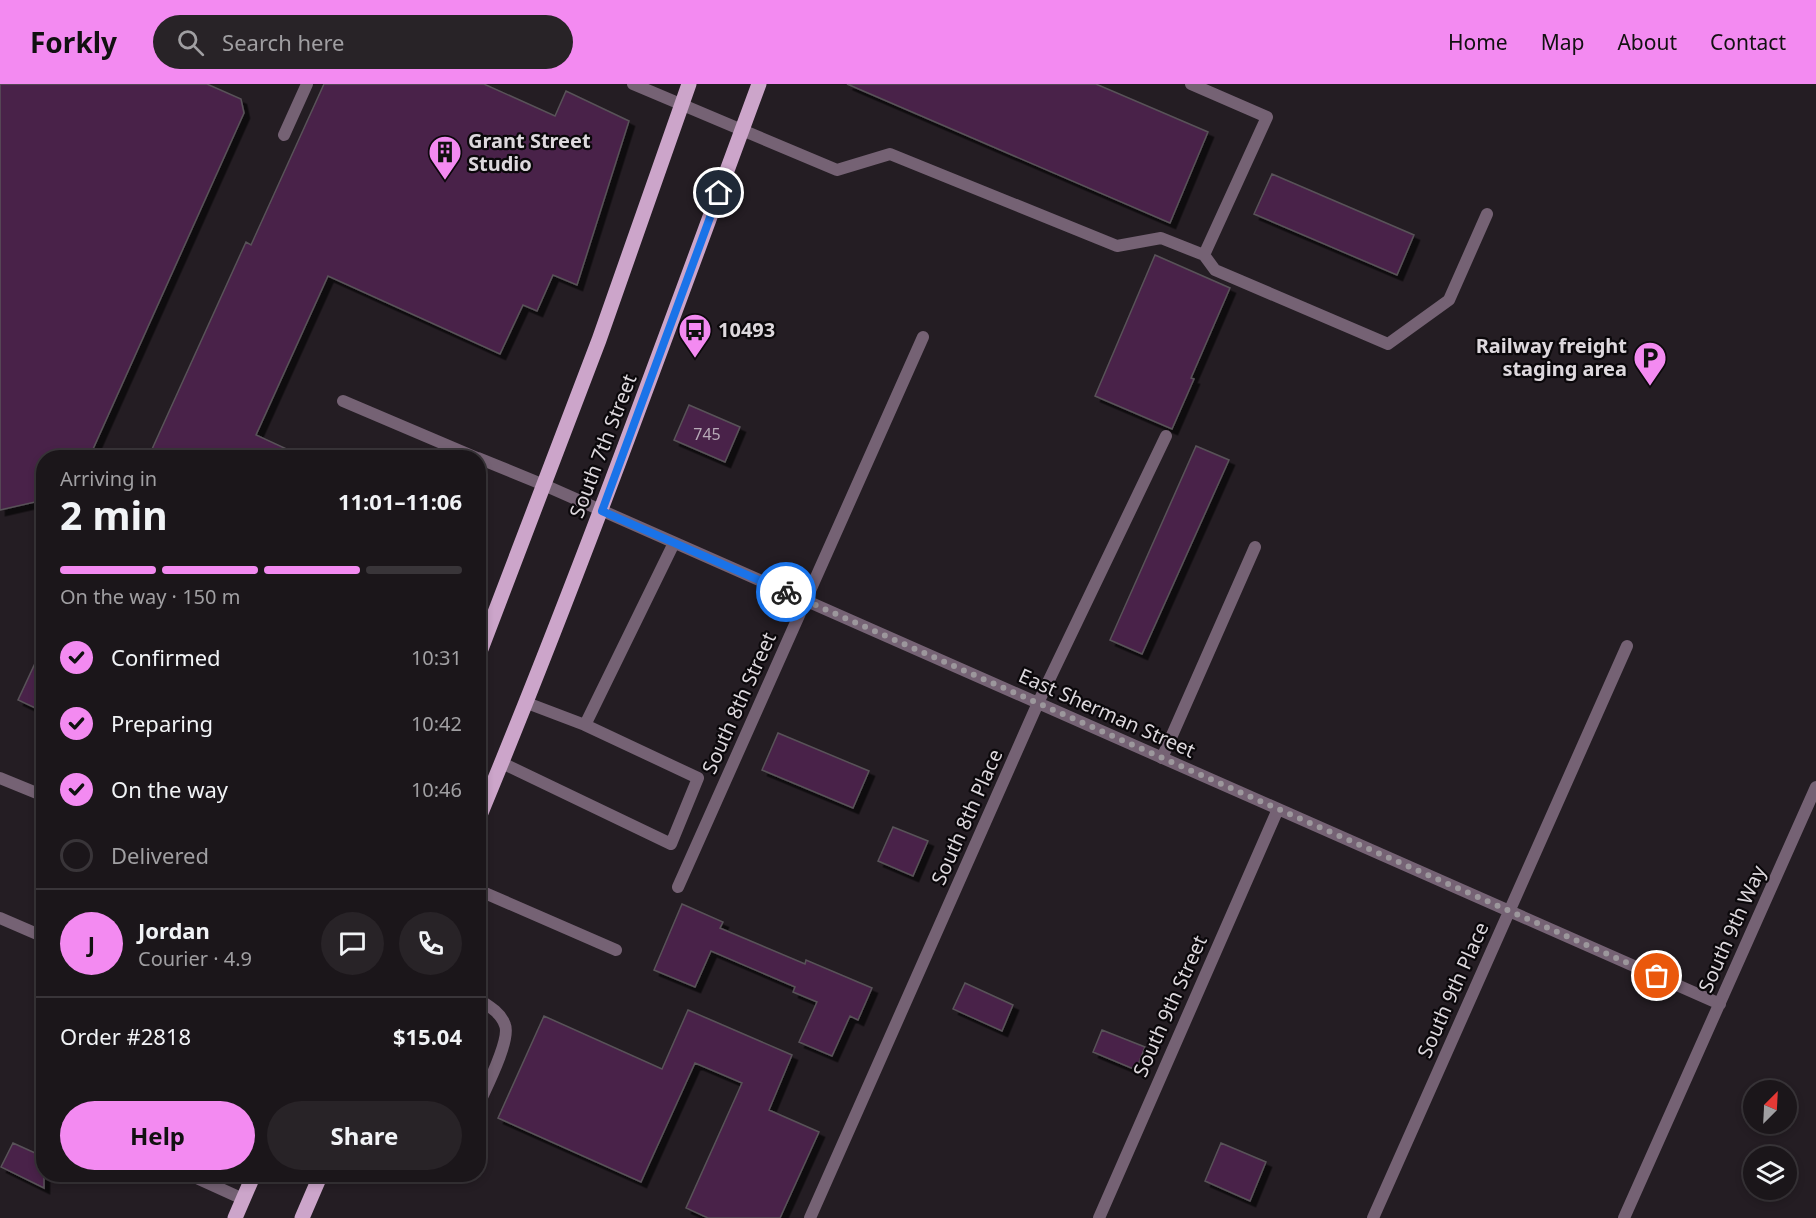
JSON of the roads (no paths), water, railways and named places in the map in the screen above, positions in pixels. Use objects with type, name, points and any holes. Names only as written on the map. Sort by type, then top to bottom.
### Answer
[{"type":"main road","name":"South 7th Street","points":[[486,636],[599,340],[689,84]]},
{"type":"main road","name":"South 7th Street","points":[[486,801],[602,511],[759,84]]},
{"type":"main road","points":[[234,1218],[250,1182]]},
{"type":"main road","points":[[302,1218],[318,1182]]},
{"type":"street","points":[[284,135],[307,84]]},
{"type":"street","points":[[633,84],[837,170],[890,153],[1117,246],[1161,238],[1204,255],[1215,270],[1388,345],[1449,300],[1487,214]]},
{"type":"street","points":[[1191,84],[1267,117],[1204,255]]},
{"type":"street","name":"South 8th Street","points":[[678,887],[923,337]]},
{"type":"street","name":"East Sherman Street","points":[[343,401],[451,450]]},
{"type":"street","name":"South 8th Place","points":[[810,1218],[1038,704],[1166,436]]},
{"type":"street","name":"East Sherman Street","points":[[486,461],[1720,1004]]},
{"type":"street","points":[[585,725],[674,543]]},
{"type":"street","points":[[1162,758],[1255,547]]},
{"type":"street","name":"South 9th Place","points":[[1372,1218],[1627,646]]},
{"type":"street","points":[[502,763],[671,844],[698,778],[585,725],[527,703]]},
{"type":"street","points":[[0,778],[36,793]]},
{"type":"street","name":"South 9th Way","points":[[1624,1218],[1816,787]]},
{"type":"street","name":"South 9th Street","points":[[1099,1218],[1278,809]]},
{"type":"street","points":[[486,893],[616,950]]},
{"type":"street","points":[[0,918],[36,934]]},
{"type":"street","points":[[486,1005],[496,1012],[506,1027],[504,1046],[486,1088]]},
{"type":"street","points":[[206,1182],[243,1199]]},
{"type":"place","name":"Grant Street Studio","points":[[445,181]]},
{"type":"place","name":"10493","points":[[695,359]]},
{"type":"place","name":"Railway freight staging area","points":[[1650,387]]}]
